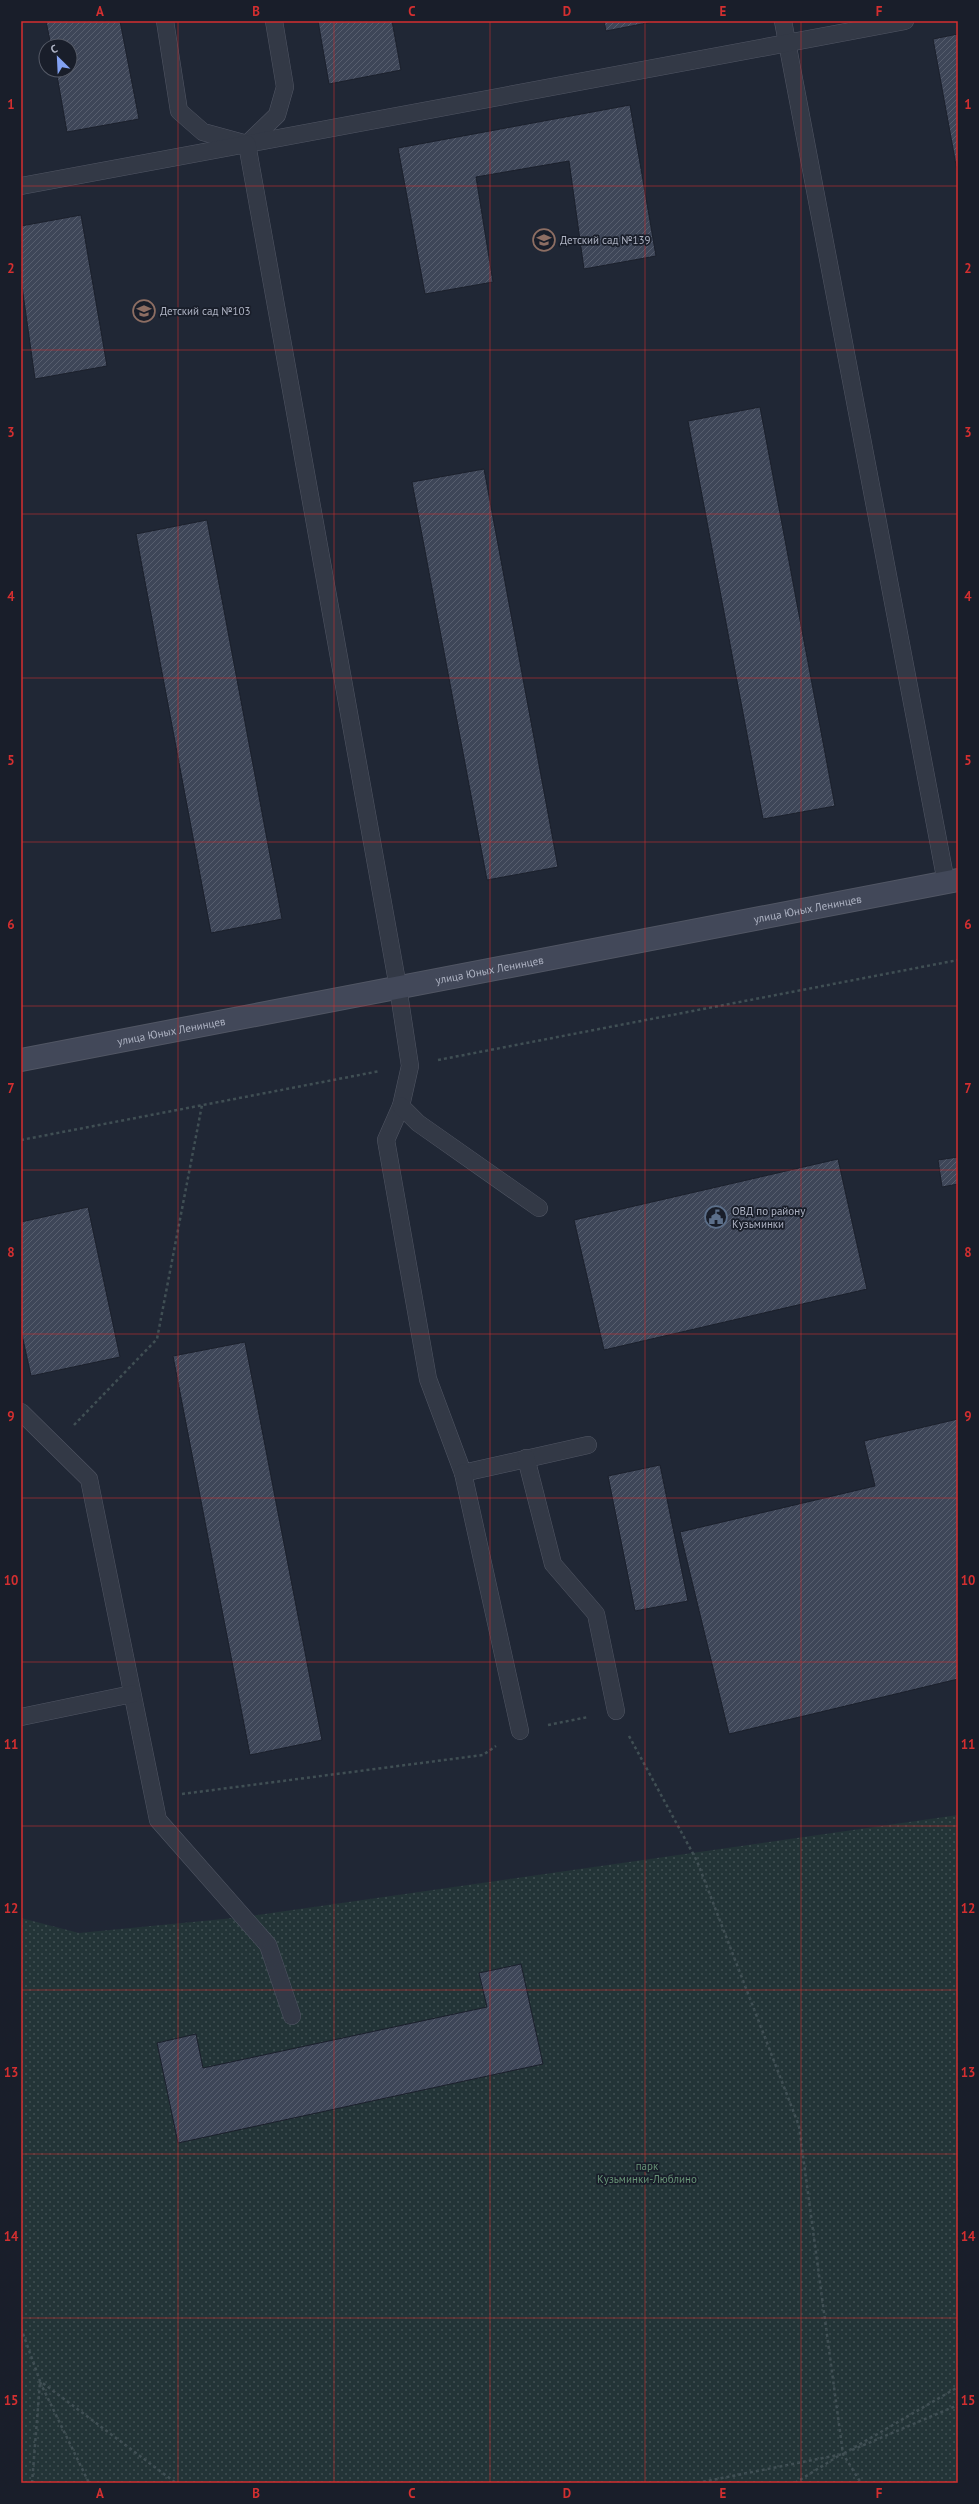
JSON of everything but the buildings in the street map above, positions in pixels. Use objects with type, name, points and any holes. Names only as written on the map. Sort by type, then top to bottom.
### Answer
[{"type":"main road","name":"улица Юных Ленинцев","points":[[21,1060],[952,881]]},
{"type":"lane","points":[[165,21],[179,111],[203,132],[247,144]]},
{"type":"lane","points":[[247,144],[277,115],[285,87],[274,21]]},
{"type":"lane","points":[[783,21],[952,881]]},
{"type":"lane","points":[[21,186],[788,41],[905,21]]},
{"type":"lane","points":[[247,144],[398,987],[410,1066],[401,1106],[386,1140],[428,1378],[463,1473],[520,1731]]},
{"type":"lane","points":[[401,1106],[418,1123],[538,1208]]},
{"type":"lane","points":[[21,1412],[89,1479],[158,1820],[268,1945],[292,2016]]},
{"type":"lane","points":[[463,1473],[588,1445]]},
{"type":"lane","points":[[526,1458],[553,1564],[596,1614],[616,1711]]},
{"type":"lane","points":[[21,1717],[132,1694]]},
{"type":"path","points":[[21,1140],[958,960]]},
{"type":"path","points":[[54,1445],[157,1339],[202,1105]]},
{"type":"path","points":[[154,1798],[483,1755],[520,1731],[616,1711],[697,1861],[799,2126],[842,2454],[861,2483]]},
{"type":"path","points":[[21,2328],[40,2381],[89,2483]]},
{"type":"path","points":[[32,2483],[40,2381]]},
{"type":"path","points":[[40,2381],[176,2483]]},
{"type":"path","points":[[795,2483],[958,2387]]},
{"type":"path","points":[[697,2483],[842,2454],[958,2405]]},
{"type":"green space","name":"парк Кузьминки-Люблино","points":[[958,1815],[958,2483],[21,2483],[21,1918],[79,1933],[244,1917]]},
{"type":"place","name":"Детский сад №139","points":[[544,240]]},
{"type":"place","name":"Детский сад №103","points":[[144,311]]},
{"type":"place","name":"ОВД по району Кузьминки","points":[[716,1217]]}]
